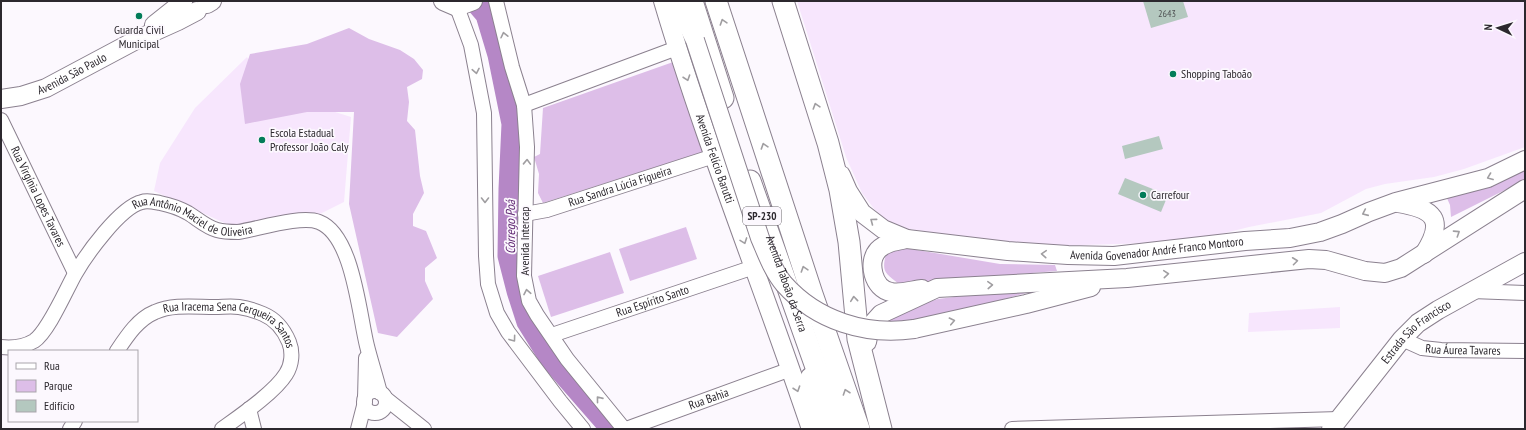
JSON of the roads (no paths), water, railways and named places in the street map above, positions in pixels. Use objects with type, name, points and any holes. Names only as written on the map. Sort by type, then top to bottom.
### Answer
[{"type":"highway","name":"Avenida Taboão da Serra","points":[[692,1],[750,180],[838,429]]},
{"type":"highway","name":"Avenida Taboão da Serra","points":[[716,1],[812,294],[859,429]]},
{"type":"highway","points":[[783,1],[828,143],[840,190],[849,242],[858,339],[882,429]]},
{"type":"highway","points":[[808,345],[814,405],[819,429]]},
{"type":"main road","name":"Avenida Felício Barutti","points":[[663,1],[677,48],[714,156],[791,369],[811,429]]},
{"type":"main road","points":[[676,1],[695,40],[760,238],[772,266],[784,284],[804,303],[837,321],[856,327],[884,332],[914,329],[1026,304],[1127,278]]},
{"type":"main road","name":"Avenida São Paulo","points":[[1,100],[21,96],[46,88],[138,39],[198,3]]},
{"type":"main road","name":"Avenida Govenador André Franco Montoro","points":[[828,143],[848,191],[862,213],[883,229],[907,239],[1008,251],[1068,255],[1114,256],[1245,241],[1290,238],[1320,232],[1396,202],[1488,178],[1525,160]]},
{"type":"main road","name":"Avenida Govenador André Franco Montoro","points":[[866,365],[865,351],[869,332],[872,324],[881,314],[937,288],[1127,278],[1309,259],[1326,260],[1365,271],[1385,273],[1401,268],[1525,188]]},
{"type":"main road","points":[[1396,202],[1424,209],[1430,213],[1434,220],[1435,229],[1432,241],[1424,254]]},
{"type":"main road","points":[[907,239],[887,243],[878,250],[872,262],[872,273],[878,284],[885,290],[892,293],[937,288]]},
{"type":"main road","name":"Estrada São Francisco","points":[[1335,424],[1402,339],[1418,323],[1438,310],[1525,262]]},
{"type":"street","name":"Avenida Intercap","points":[[496,1],[512,66],[524,105],[527,147],[524,276],[529,301],[567,359],[625,429]]},
{"type":"street","points":[[458,3],[471,45],[484,113],[486,256],[490,291],[497,313],[508,332],[583,429]]},
{"type":"street","points":[[524,105],[677,48]]},
{"type":"street","name":"Rua Virgínia Lopes Tavares","points":[[1,120],[75,273]]},
{"type":"street","name":"Rua Sandra Lúcia Figueira","points":[[525,214],[554,208],[714,156]]},
{"type":"street","name":"Rua Antônio Maciel de Oliveira","points":[[1,347],[23,346],[34,341],[52,317],[75,273],[105,232],[121,214],[133,205],[143,201],[172,205],[187,212],[204,224],[216,230],[227,232],[238,232],[308,220],[319,222],[329,228],[339,240],[348,258],[381,404]]},
{"type":"street","name":"Rua Espírito Santo","points":[[552,335],[754,267]]},
{"type":"street","points":[[1472,291],[1525,293]]},
{"type":"street","name":"Rua Iracema Sena Cerqueira Santos","points":[[118,350],[142,320],[154,312],[166,308],[181,306],[239,307],[264,314],[279,325],[286,337],[292,354],[287,373],[281,381],[249,409],[222,429]]},
{"type":"street","name":"Rua Áurea Tavares","points":[[1402,339],[1422,348],[1441,350],[1525,351]]},
{"type":"street","name":"Rua Antônio Maciel de Oliveira","points":[[358,429],[365,401],[367,345]]},
{"type":"street","name":"Rua Bahia","points":[[625,429],[791,369]]},
{"type":"street","points":[[365,401],[370,393],[377,392],[381,404],[422,429]]},
{"type":"street","points":[[362,429],[381,404]]},
{"type":"street","points":[[249,409],[254,429]]},
{"type":"street","points":[[1012,429],[1335,424]]},
{"type":"waterway","name":"Córrego Poá","points":[[474,1],[486,15],[498,55],[512,124],[508,256],[517,291],[527,322],[550,359],[611,429]]},
{"type":"place","name":"Guarda Civil Municipal","points":[[139,16]]},
{"type":"place","name":"Shopping Taboão","points":[[1173,74]]},
{"type":"place","name":"Escola Estadual Professor João Caly","points":[[262,140]]},
{"type":"place","name":"Carrefour","points":[[1143,195]]}]
